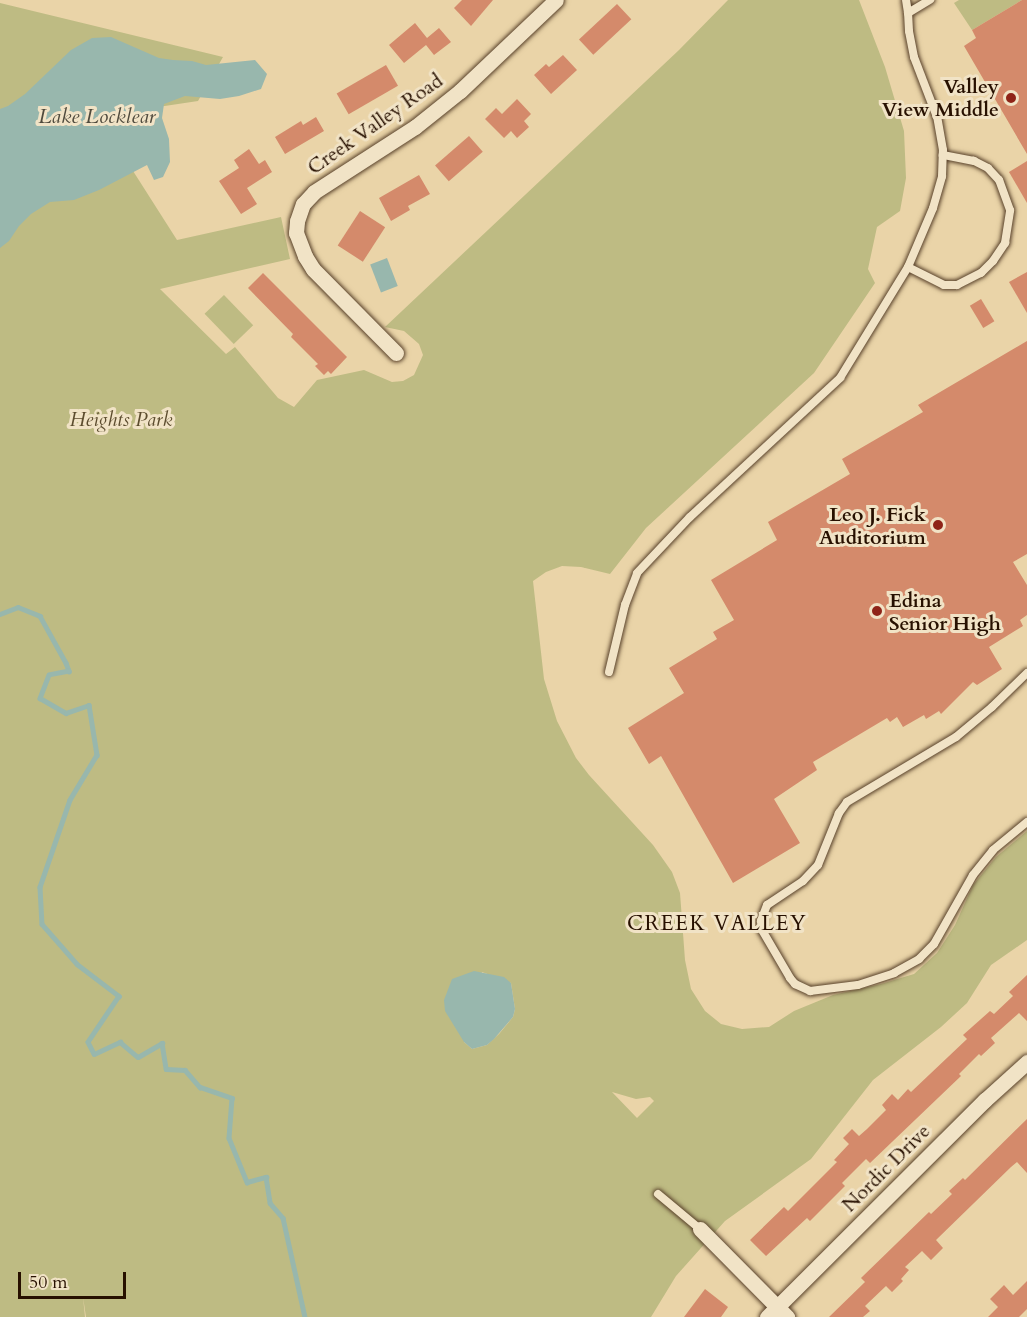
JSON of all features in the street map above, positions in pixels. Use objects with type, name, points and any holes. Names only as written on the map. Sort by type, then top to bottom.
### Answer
[{"type":"street","name":"Creek Valley Road","points":[[396,353],[313,268],[305,256],[296,233],[297,221],[303,204],[314,192],[415,127],[460,91],[556,0]]},
{"type":"street","name":"Nordic Drive","points":[[777,1314],[985,1100],[1027,1062]]},
{"type":"street","points":[[700,1229],[777,1314]]},
{"type":"lane","points":[[609,672],[626,605],[637,573],[690,517],[840,378],[908,267],[933,208],[942,176],[943,154],[937,117],[914,57],[906,0]]},
{"type":"lane","points":[[908,13],[930,0]]},
{"type":"lane","points":[[908,267],[944,285],[957,285],[981,273],[993,261],[1005,243],[1010,210],[999,180],[988,168],[974,161],[943,154]]},
{"type":"lane","points":[[1027,672],[992,707],[956,737],[847,802],[839,813],[818,865],[803,881],[766,905],[760,921],[762,930],[790,978],[795,984],[810,991],[858,985],[894,973],[920,958],[934,944],[972,875],[993,850],[1027,822]]},
{"type":"lane","points":[[658,1194],[700,1229]]},
{"type":"green space","name":"Heights Park","points":[[728,0],[859,0],[885,67],[904,131],[906,178],[900,211],[877,227],[868,269],[875,283],[814,373],[646,528],[610,574],[581,567],[562,566],[546,572],[533,581],[544,679],[557,721],[576,758],[653,845],[672,872],[680,893],[685,960],[691,989],[705,1011],[721,1024],[742,1029],[769,1027],[794,1011],[833,995],[914,974],[937,953],[955,925],[973,885],[996,857],[1027,831],[1027,940],[991,965],[967,1003],[941,1027],[873,1080],[811,1159],[725,1221],[676,1276],[651,1317],[86,1317],[83,1297],[85,1317],[0,1317],[0,3],[223,57],[198,101],[98,116],[177,240],[281,217],[290,259],[160,289],[226,354],[235,347],[278,398],[294,407],[317,380],[364,370],[392,382],[403,381],[414,375],[423,355],[419,344],[404,331],[385,327],[679,50]],"holes":[[[482,972],[511,983],[515,1009],[513,1017],[499,1034],[487,1045],[472,1049],[464,1042]],[[612,1092],[636,1099],[650,1097],[654,1101],[637,1118]]]},
{"type":"green space","points":[[959,0],[1022,0],[972,30],[954,3]]},
{"type":"green space","points":[[224,295],[253,325],[234,344],[205,314]]},
{"type":"water","name":"Lake Locklear","points":[[111,37],[159,58],[192,61],[206,65],[255,60],[267,74],[261,89],[239,96],[220,99],[185,96],[164,104],[162,118],[169,139],[170,162],[163,177],[154,180],[147,165],[74,200],[50,202],[31,214],[9,241],[0,248],[0,109],[25,94],[71,50],[92,38]]},
{"type":"water","points":[[387,258],[398,286],[381,292],[370,264]]},
{"type":"water","points":[[474,971],[504,977],[511,983],[515,1009],[513,1017],[494,1039],[487,1045],[472,1049],[464,1042],[445,1011],[444,1000],[452,979]]},
{"type":"building","points":[[462,0],[493,0],[471,26],[454,8]]},
{"type":"building","name":"Valley View Middle","points":[[1022,0],[1027,0],[1027,154],[964,46],[976,38],[972,30]]},
{"type":"building","points":[[617,4],[631,19],[593,55],[579,39]]},
{"type":"building","points":[[415,23],[427,38],[439,28],[451,42],[434,55],[426,45],[404,63],[389,45]]},
{"type":"building","points":[[563,55],[577,70],[551,94],[534,75],[546,64],[549,67]]},
{"type":"building","points":[[386,65],[398,86],[349,114],[337,94]]},
{"type":"building","points":[[517,99],[531,114],[524,121],[529,127],[517,138],[511,131],[504,138],[485,119],[496,108],[502,114]]},
{"type":"building","points":[[316,117],[324,131],[285,154],[275,137],[301,121],[303,125]]},
{"type":"building","points":[[469,136],[483,152],[449,181],[435,166]]},
{"type":"building","points":[[249,149],[259,164],[265,160],[272,172],[247,188],[257,204],[241,214],[219,181],[239,168],[234,160]]},
{"type":"building","name":"Valley View Middle","points":[[1027,161],[1027,203],[1009,172]]},
{"type":"building","points":[[419,175],[430,194],[408,206],[410,210],[391,221],[379,198]]},
{"type":"building","points":[[360,211],[385,227],[363,262],[338,245]]},
{"type":"building","points":[[1027,272],[1027,313],[1009,282]]},
{"type":"building","points":[[263,273],[347,357],[331,374],[328,371],[324,375],[315,366],[318,364],[291,337],[293,334],[248,288]]},
{"type":"building","points":[[981,299],[994,321],[983,328],[970,306]]},
{"type":"building","name":"Edina Senior High","points":[[1027,341],[1027,554],[1013,562],[1027,585],[1027,615],[1020,620],[1023,626],[989,647],[1002,669],[977,685],[973,682],[941,714],[939,711],[926,719],[924,715],[903,727],[897,717],[890,722],[887,718],[813,762],[817,770],[774,799],[800,843],[733,883],[661,756],[649,764],[628,728],[684,693],[669,668],[717,639],[713,632],[734,620],[711,580],[777,540],[768,522],[850,474],[842,459],[923,412],[918,405]]},
{"type":"building","points":[[1027,975],[1027,1021],[1019,1013],[991,1038],[995,1043],[981,1056],[979,1054],[959,1074],[961,1076],[870,1163],[866,1159],[842,1183],[845,1186],[810,1221],[807,1218],[766,1256],[750,1240],[784,1207],[788,1211],[837,1162],[834,1160],[849,1144],[843,1138],[852,1129],[859,1136],[867,1129],[886,1110],[882,1105],[892,1094],[898,1100],[908,1089],[911,1092],[967,1039],[963,1035],[990,1011],[994,1014],[1013,996],[1009,992]]},
{"type":"building","points":[[1027,1119],[1027,1173],[1017,1162],[1011,1167],[936,1240],[943,1248],[931,1260],[922,1251],[905,1267],[909,1270],[901,1279],[903,1281],[892,1292],[886,1286],[865,1306],[870,1311],[863,1317],[829,1317],[865,1282],[861,1278],[929,1212],[931,1214],[952,1194],[949,1191],[963,1178],[965,1180]]},
{"type":"building","points":[[1027,1281],[1027,1309],[1019,1317],[988,1317],[998,1307],[990,1299],[1004,1285],[1013,1295]]},
{"type":"building","points":[[705,1289],[728,1307],[721,1317],[684,1317]]},
{"type":"waterway","points":[[0,614],[18,607],[40,616],[66,663],[69,671],[49,675],[40,698],[66,713],[89,705],[97,755],[70,800],[40,887],[42,924],[77,964],[119,996],[88,1042],[94,1054],[120,1042],[138,1057],[162,1043],[166,1069],[185,1070],[200,1087],[232,1098],[229,1138],[247,1182],[266,1177],[270,1203],[283,1218],[305,1317]]},
{"type":"place","name":"Valley View Middle","points":[[1011,98]]},
{"type":"place","name":"Leo J. Fick Auditorium","points":[[938,525]]},
{"type":"place","name":"Edina Senior High","points":[[877,611]]},
{"type":"district","name":"CREEK VALLEY","points":[[717,924]]}]
